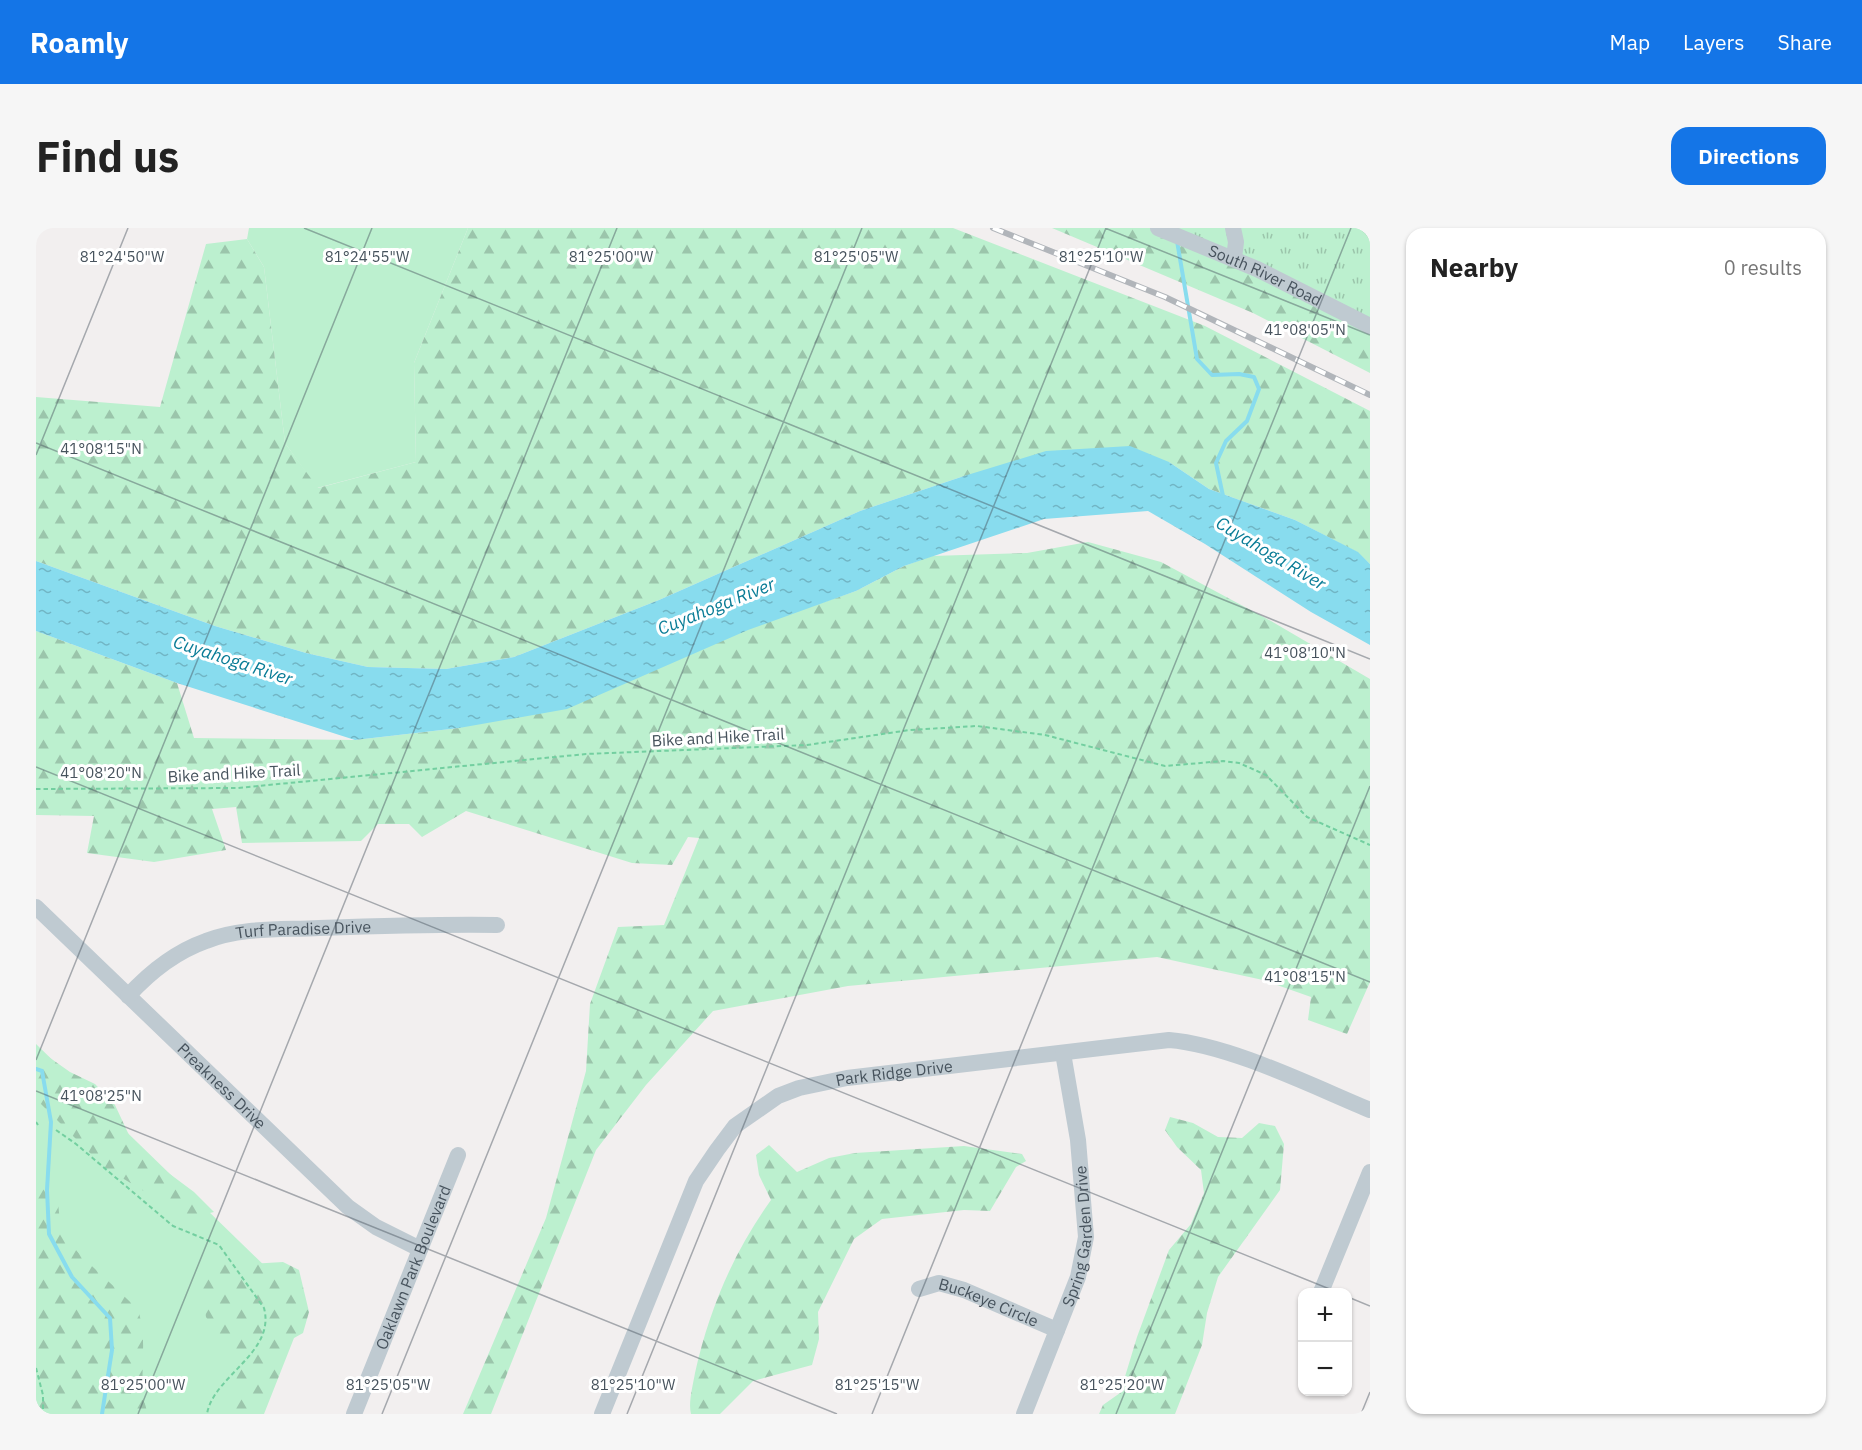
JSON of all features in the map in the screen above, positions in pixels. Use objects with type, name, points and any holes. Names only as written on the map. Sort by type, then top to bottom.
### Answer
[{"type":"street","name":"South River Road","points":[[1158,228],[1234,258],[1370,326]]},
{"type":"street","points":[[1233,228],[1236,242],[1234,258]]},
{"type":"street","name":"Preakness Drive","points":[[36,907],[348,1207],[376,1227],[420,1249]]},
{"type":"street","name":"Turf Paradise Drive","points":[[128,996],[175,955],[225,935],[256,931],[441,924],[497,925]]},
{"type":"street","name":"Park Ridge Drive","points":[[602,1414],[696,1181],[735,1126],[760,1107],[799,1088],[847,1078],[1063,1053],[1136,1042],[1187,1041],[1242,1058],[1370,1110]]},
{"type":"street","name":"Spring Garden Drive","points":[[1024,1414],[1078,1276],[1086,1237],[1078,1140],[1063,1053]]},
{"type":"street","name":"Oaklawn Park Boulevard","points":[[354,1414],[458,1155]]},
{"type":"street","points":[[1323,1288],[1370,1172]]},
{"type":"street","name":"Buckeye Circle","points":[[919,1289],[939,1283],[964,1290],[1057,1329]]},
{"type":"path","name":"Bike and Hike Trail","points":[[36,789],[238,788],[586,754],[807,745],[910,730],[977,726],[1045,735],[1165,766],[1223,761],[1246,765],[1266,775],[1307,817],[1370,845]]},
{"type":"path","points":[[56,1130],[76,1144],[173,1226],[219,1245],[264,1308],[267,1317],[265,1327],[255,1349],[230,1376],[207,1414]]},
{"type":"path","points":[[36,1368],[42,1395],[43,1414]]},
{"type":"green space","points":[[249,228],[468,228],[414,363],[416,462],[317,488],[285,443],[264,267],[247,239]]},
{"type":"green space","points":[[468,228],[953,228],[1205,326],[1370,411],[1370,564],[1357,552],[1295,520],[1209,489],[1169,462],[964,476],[860,511],[659,600],[514,657],[446,669],[368,667],[306,653],[215,626],[36,561],[36,397],[160,407],[206,244],[247,239],[264,267],[285,443],[318,488],[416,462],[414,363]]},
{"type":"green space","points":[[1052,228],[1370,228],[1370,373],[1253,313]]},
{"type":"green space","points":[[1175,228],[1370,228],[1370,326],[1257,269],[1236,249]]},
{"type":"green space","points":[[1088,542],[1161,562],[1271,621],[1370,679],[1370,982],[1347,1034],[1308,1020],[1311,997],[1263,980],[1157,957],[848,986],[713,1011],[646,1085],[596,1150],[491,1414],[463,1414],[546,1218],[586,1071],[590,1004],[618,927],[664,925],[699,838],[688,837],[672,865],[632,863],[466,811],[422,837],[409,824],[378,824],[361,841],[242,843],[236,807],[212,809],[226,850],[154,862],[87,853],[94,816],[36,815],[36,631],[177,683],[194,738],[355,740],[459,728],[856,591],[904,566],[932,556],[1027,553]]},
{"type":"green space","points":[[36,1044],[304,1304],[261,1414],[36,1414]]},
{"type":"green space","points":[[36,1048],[70,1072],[95,1084],[115,1105],[135,1148],[194,1192],[214,1212],[193,1217],[175,1217],[157,1199],[104,1167],[36,1099]]},
{"type":"green space","points":[[1170,1117],[1193,1123],[1218,1137],[1242,1138],[1259,1123],[1275,1126],[1284,1144],[1280,1190],[1218,1277],[1207,1313],[1202,1345],[1175,1414],[1099,1414],[1103,1405],[1120,1393],[1137,1337],[1169,1250],[1191,1224],[1204,1193],[1201,1170],[1177,1147],[1165,1130]]},
{"type":"green space","points":[[769,1145],[797,1172],[829,1158],[855,1153],[964,1146],[1022,1154],[1026,1161],[1016,1167],[990,1211],[964,1210],[882,1219],[854,1239],[818,1312],[819,1339],[812,1365],[753,1381],[720,1414],[691,1414],[690,1399],[695,1373],[715,1305],[734,1261],[771,1200],[759,1175],[756,1155]]},
{"type":"green space","points":[[56,1186],[60,1219],[65,1236],[71,1245],[139,1313],[143,1338],[143,1389],[148,1414],[36,1414],[36,1188]]},
{"type":"green space","points":[[212,1259],[231,1265],[283,1262],[299,1270],[309,1312],[303,1333],[294,1338],[264,1414],[224,1414],[237,1387],[235,1361],[206,1317],[200,1278]]},
{"type":"water","name":"Cuyahoga River","points":[[1130,446],[1169,462],[1209,489],[1295,520],[1358,552],[1370,564],[1370,645],[1311,612],[1205,544],[1148,511],[1044,519],[904,566],[856,591],[748,630],[567,709],[459,728],[355,740],[177,683],[36,631],[36,561],[215,626],[306,653],[368,667],[446,669],[514,657],[659,600],[860,511],[964,476],[1046,451]]},
{"type":"waterway","points":[[1177,241],[1197,359],[1212,375],[1239,374],[1254,377],[1259,389],[1247,421],[1226,441],[1216,463],[1223,496]]},
{"type":"waterway","points":[[36,1069],[42,1071],[51,1122],[47,1190],[49,1234],[72,1277],[110,1318],[112,1350],[102,1414]]},
{"type":"railway","points":[[993,228],[1165,297],[1370,395]]}]
